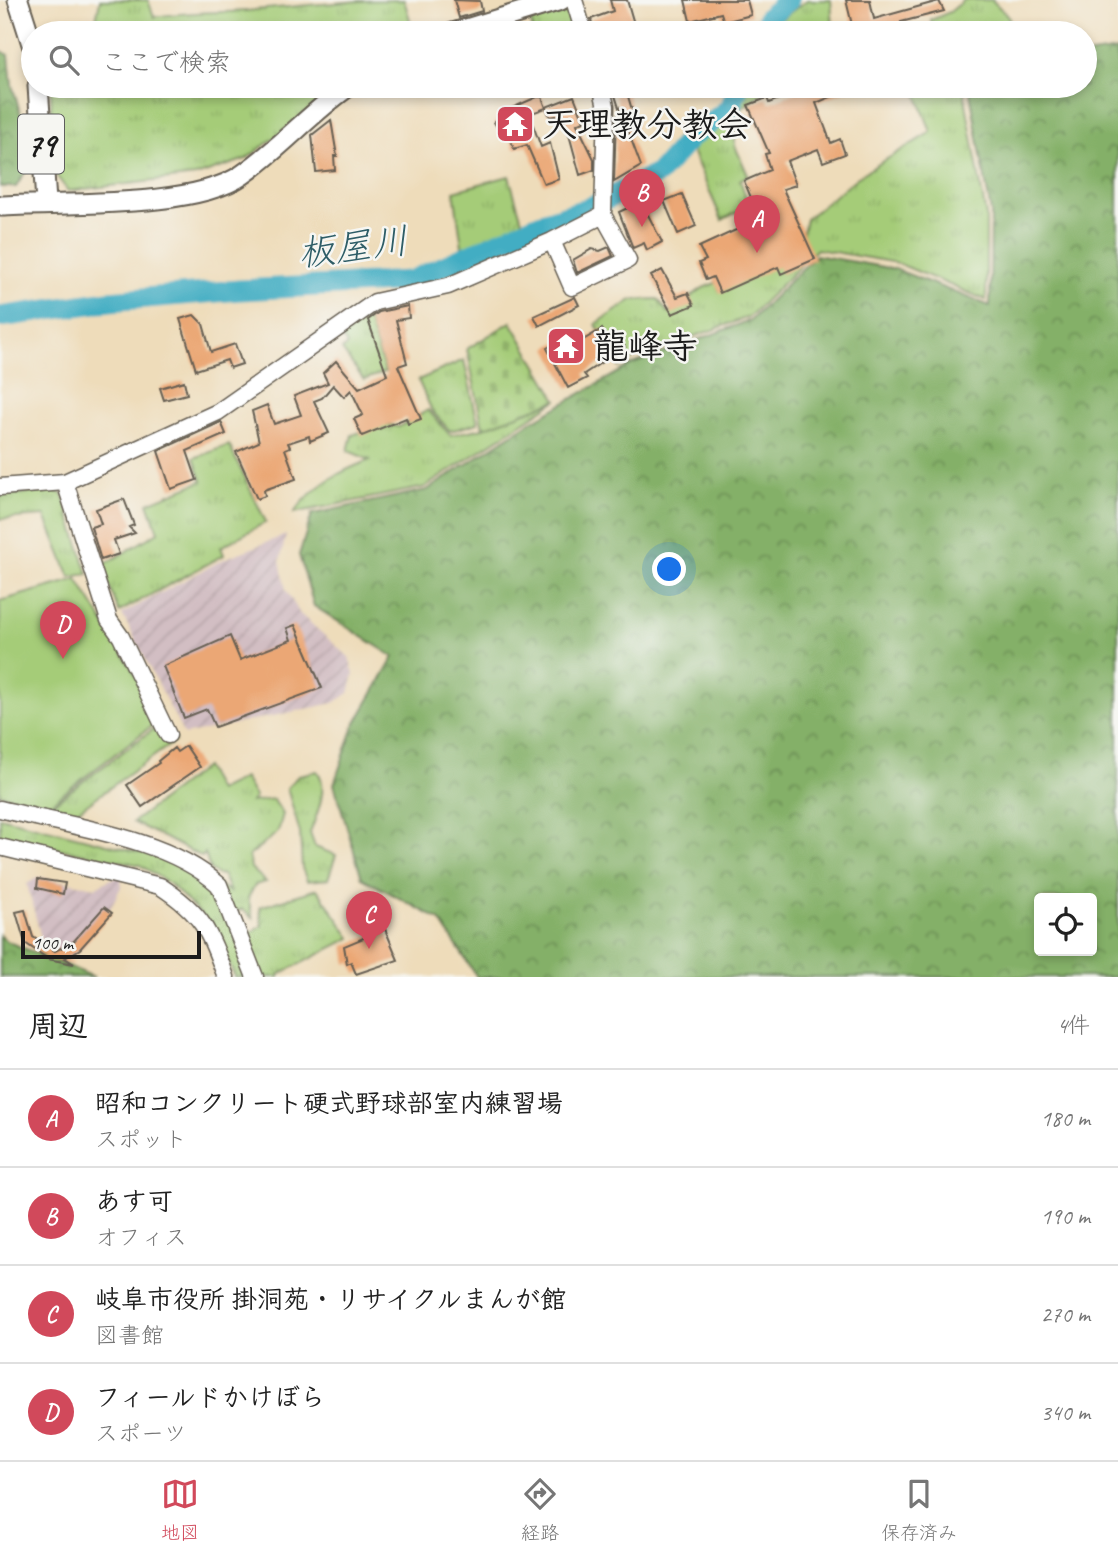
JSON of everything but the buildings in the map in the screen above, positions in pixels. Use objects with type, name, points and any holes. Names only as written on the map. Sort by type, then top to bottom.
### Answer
[{"type":"main road","points":[[18,0],[25,21]]},
{"type":"main road","points":[[492,21],[561,0]]},
{"type":"main road","name":"79","points":[[0,206],[46,202],[39,98]]},
{"type":"main road","points":[[46,202],[152,198],[196,194],[214,188],[241,176],[335,98]]},
{"type":"street","points":[[574,0],[580,21]]},
{"type":"street","points":[[552,242],[572,287],[628,260],[602,212],[606,106],[604,98]]},
{"type":"street","points":[[0,487],[65,482],[218,412],[375,302],[448,286],[552,242],[602,212]]},
{"type":"street","points":[[65,482],[109,620],[121,637],[168,735]]},
{"type":"street","points":[[0,809],[146,845],[179,856],[208,874],[219,885],[255,977]]},
{"type":"street","points":[[0,847],[160,886],[181,900],[209,931],[226,977]]},
{"type":"shaded area","points":[[286,535],[280,561],[286,590],[300,614],[349,657],[354,674],[349,693],[334,703],[184,735],[122,614],[226,558]]},
{"type":"shaded area","points":[[118,875],[122,878],[121,887],[105,918],[83,947],[69,959],[55,964],[47,961],[27,884],[38,877],[96,887]]},
{"type":"green space","points":[[100,0],[148,0],[154,17],[404,0],[410,21],[96,21]]},
{"type":"green space","points":[[807,0],[831,0],[832,21],[779,21]]},
{"type":"green space","points":[[964,0],[992,0],[1010,21],[931,21],[950,12]]},
{"type":"green space","points":[[569,5],[576,21],[531,21],[530,18]]},
{"type":"green space","points":[[0,50],[9,55],[12,85],[28,139],[29,166],[16,187],[0,187]]},
{"type":"green space","points":[[1118,50],[1118,977],[477,977],[440,920],[362,878],[334,784],[354,726],[394,657],[314,606],[299,555],[312,514],[427,490],[529,423],[633,364],[751,320],[816,255],[895,269],[990,306],[991,213],[971,98],[1097,98],[1097,53]]},
{"type":"green space","points":[[51,98],[328,98],[246,159],[196,176],[68,191],[52,170]]},
{"type":"green space","points":[[742,98],[756,98],[735,113],[735,146],[748,175],[740,180],[749,206],[722,220],[691,149]]},
{"type":"green space","points":[[918,98],[965,98],[986,216],[986,300],[897,263],[817,249],[749,317],[636,357],[619,367],[596,324],[632,300],[658,299],[668,313],[703,288],[799,250],[806,219],[859,176],[931,132]]},
{"type":"green space","points":[[509,176],[524,228],[463,253],[454,191]]},
{"type":"green space","points":[[366,314],[385,372],[364,380],[342,350],[347,345],[339,332]]},
{"type":"green space","points":[[511,322],[557,400],[483,428],[467,349]]},
{"type":"green space","points":[[464,360],[478,423],[450,431],[432,411],[418,380]]},
{"type":"green space","points":[[557,400],[425,487],[294,513],[328,480],[370,460],[348,451],[352,435],[385,424],[399,427],[428,410],[450,435],[483,428]]},
{"type":"green space","points":[[229,445],[266,522],[221,547],[224,555],[119,612],[102,566],[158,532],[148,503],[202,481],[194,458]]},
{"type":"green space","points":[[54,490],[63,495],[88,574],[70,577],[45,516],[0,519],[0,496]]},
{"type":"green space","points":[[77,579],[162,718],[47,806],[0,794],[0,601]]},
{"type":"green space","points":[[163,722],[175,741],[76,812],[50,806]]},
{"type":"green space","points":[[205,767],[218,791],[244,778],[255,797],[251,802],[273,799],[283,814],[278,832],[249,856],[251,868],[266,882],[255,885],[248,898],[253,918],[242,909],[232,913],[244,936],[262,926],[260,907],[317,889],[351,938],[280,974],[279,977],[235,977],[211,924],[171,885],[140,865],[0,837],[0,817],[190,865],[230,892],[222,874],[218,875],[210,870],[205,853],[202,857],[133,822]]},
{"type":"green space","points":[[317,771],[321,777],[322,793],[310,833],[315,847],[336,855],[328,879],[307,881],[302,868],[300,833],[287,788],[299,775]]},
{"type":"green space","points":[[0,935],[6,941],[94,977],[0,977]]},
{"type":"waterway","name":"板屋川","points":[[767,21],[768,17],[789,0]]},
{"type":"waterway","name":"板屋川","points":[[0,317],[109,301],[240,290],[410,281],[539,224],[589,208],[659,173],[690,138],[730,108],[734,98]]},
{"type":"place","name":"天理教分教会","points":[[515,124]]},
{"type":"place","name":"あす可","points":[[642,227]]},
{"type":"place","name":"昭和コンクリート硬式野球部室内練習場","points":[[757,253]]},
{"type":"place","name":"龍峰寺","points":[[566,346]]},
{"type":"place","name":"フィールドかけぼら","points":[[63,659]]},
{"type":"place","name":"岐阜市役所 掛洞苑・リサイクルまんが館","points":[[369,949]]}]
